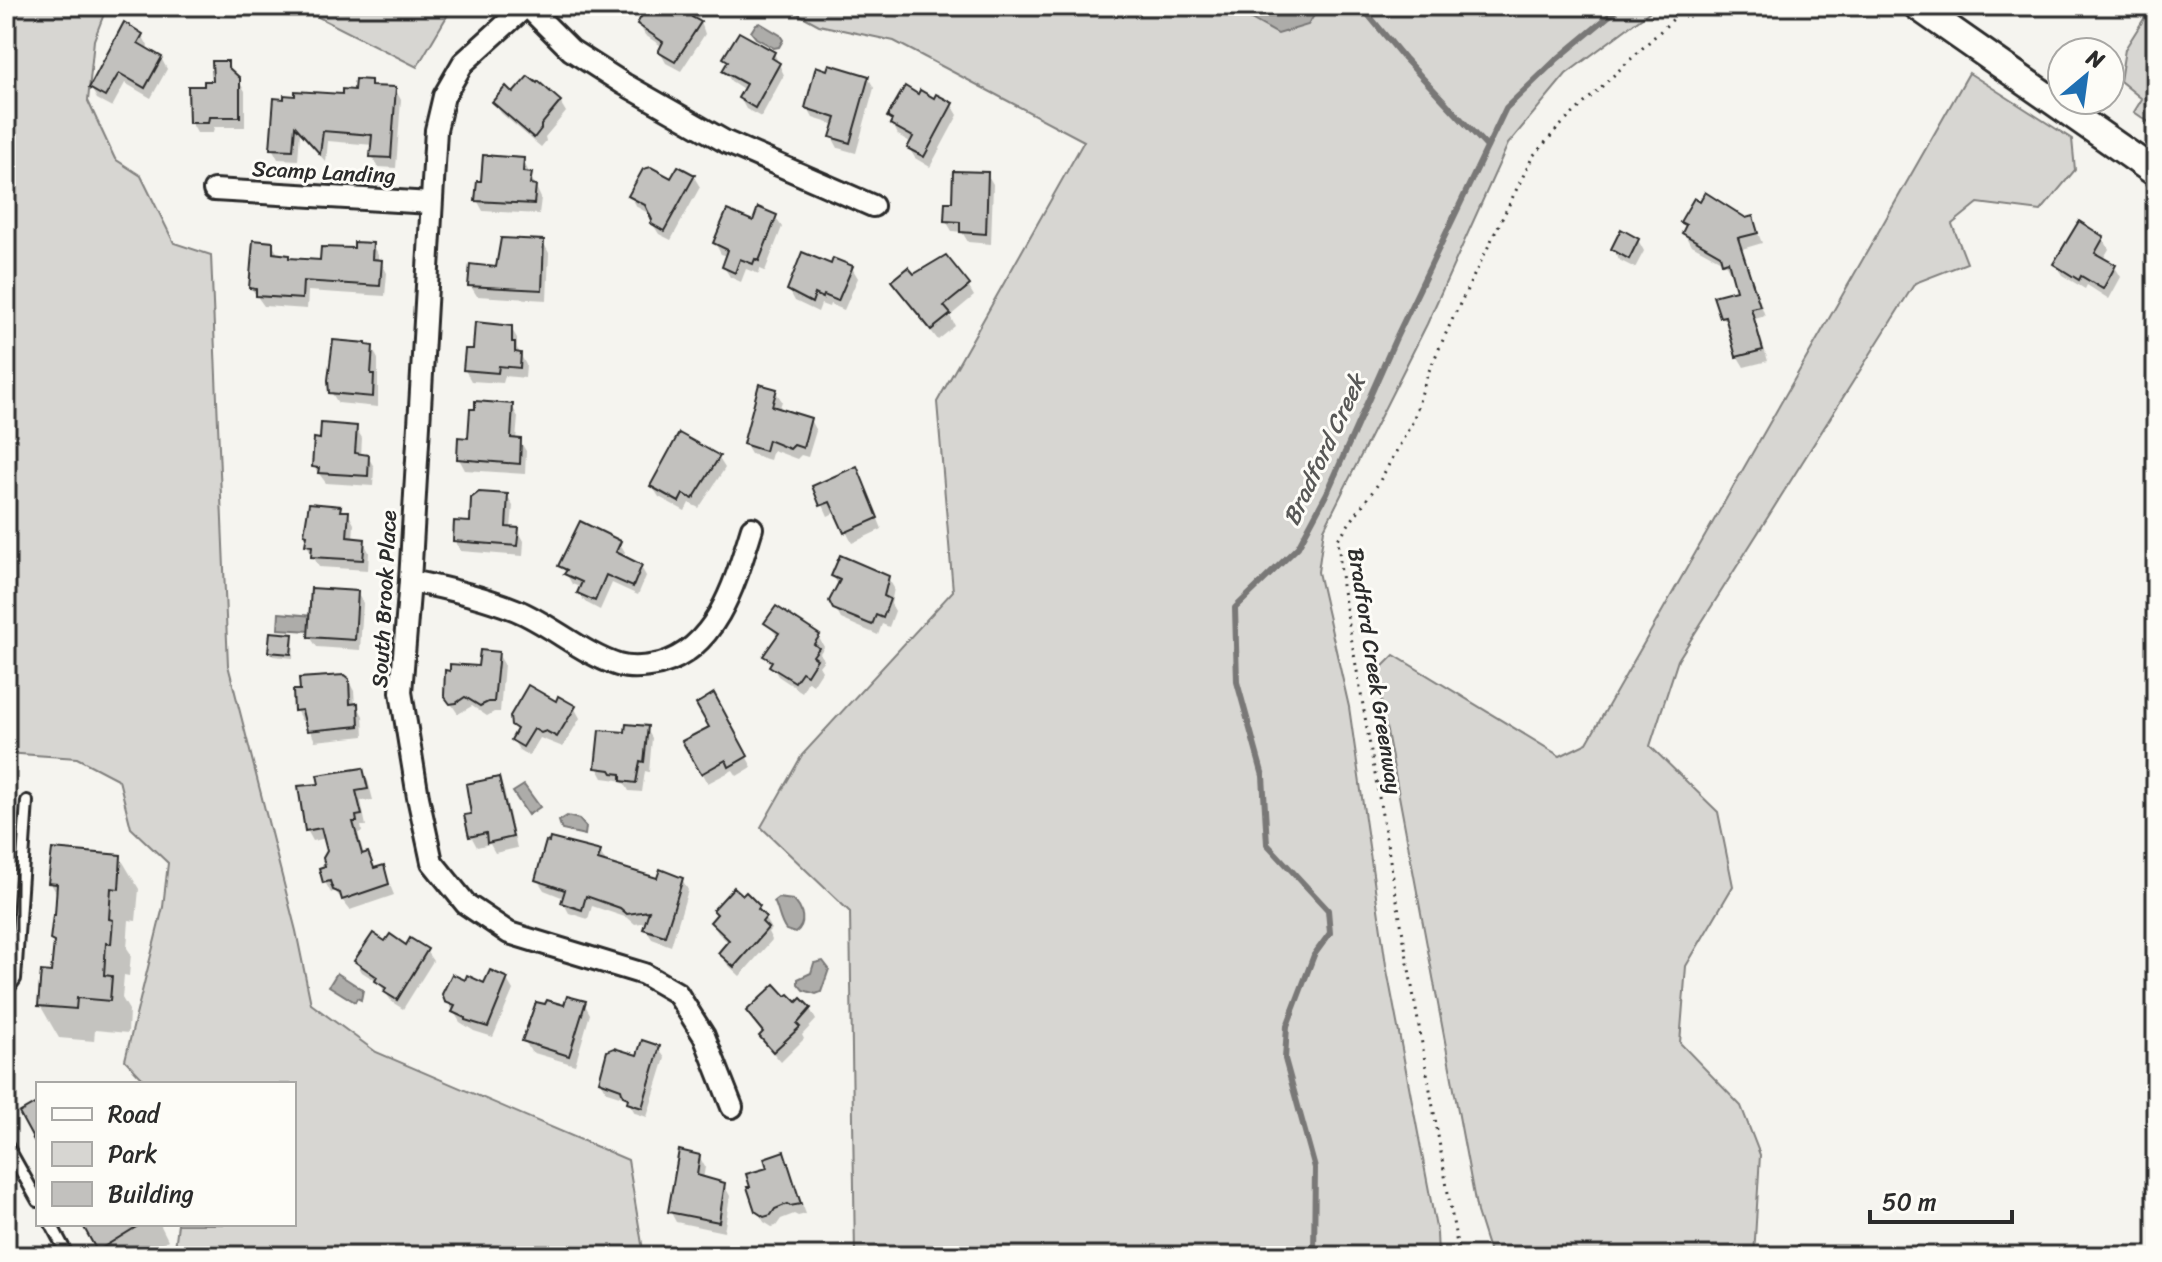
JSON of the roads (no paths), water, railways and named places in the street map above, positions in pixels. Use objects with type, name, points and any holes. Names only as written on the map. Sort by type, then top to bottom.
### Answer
[{"type":"street","name":"South Brook Place","points":[[526,6],[463,63],[444,96],[436,130],[401,692],[418,797],[432,862],[466,904],[509,933],[644,974],[677,993],[704,1036],[732,1107]]},
{"type":"street","points":[[526,6],[571,50],[624,84],[726,142],[873,206]]},
{"type":"street","points":[[1917,6],[2156,173]]},
{"type":"street","name":"Scamp Landing","points":[[214,190],[431,203]]},
{"type":"street","points":[[410,581],[461,591],[516,610],[618,665],[646,667],[668,661],[692,647],[711,627],[723,606],[752,528]]},
{"type":"lane","points":[[6,992],[15,979],[27,801]]},
{"type":"lane","points":[[6,1144],[36,1197]]},
{"type":"lane","points":[[52,1226],[68,1256]]},
{"type":"waterway","points":[[1361,6],[1404,58],[1487,147]]},
{"type":"waterway","name":"Bradford Creek","points":[[1314,1256],[1315,1168],[1285,1059],[1287,1026],[1314,955],[1330,933],[1328,910],[1267,844],[1263,776],[1237,682],[1235,608],[1298,547],[1327,493],[1395,340],[1506,108],[1556,60],[1621,6]]}]
